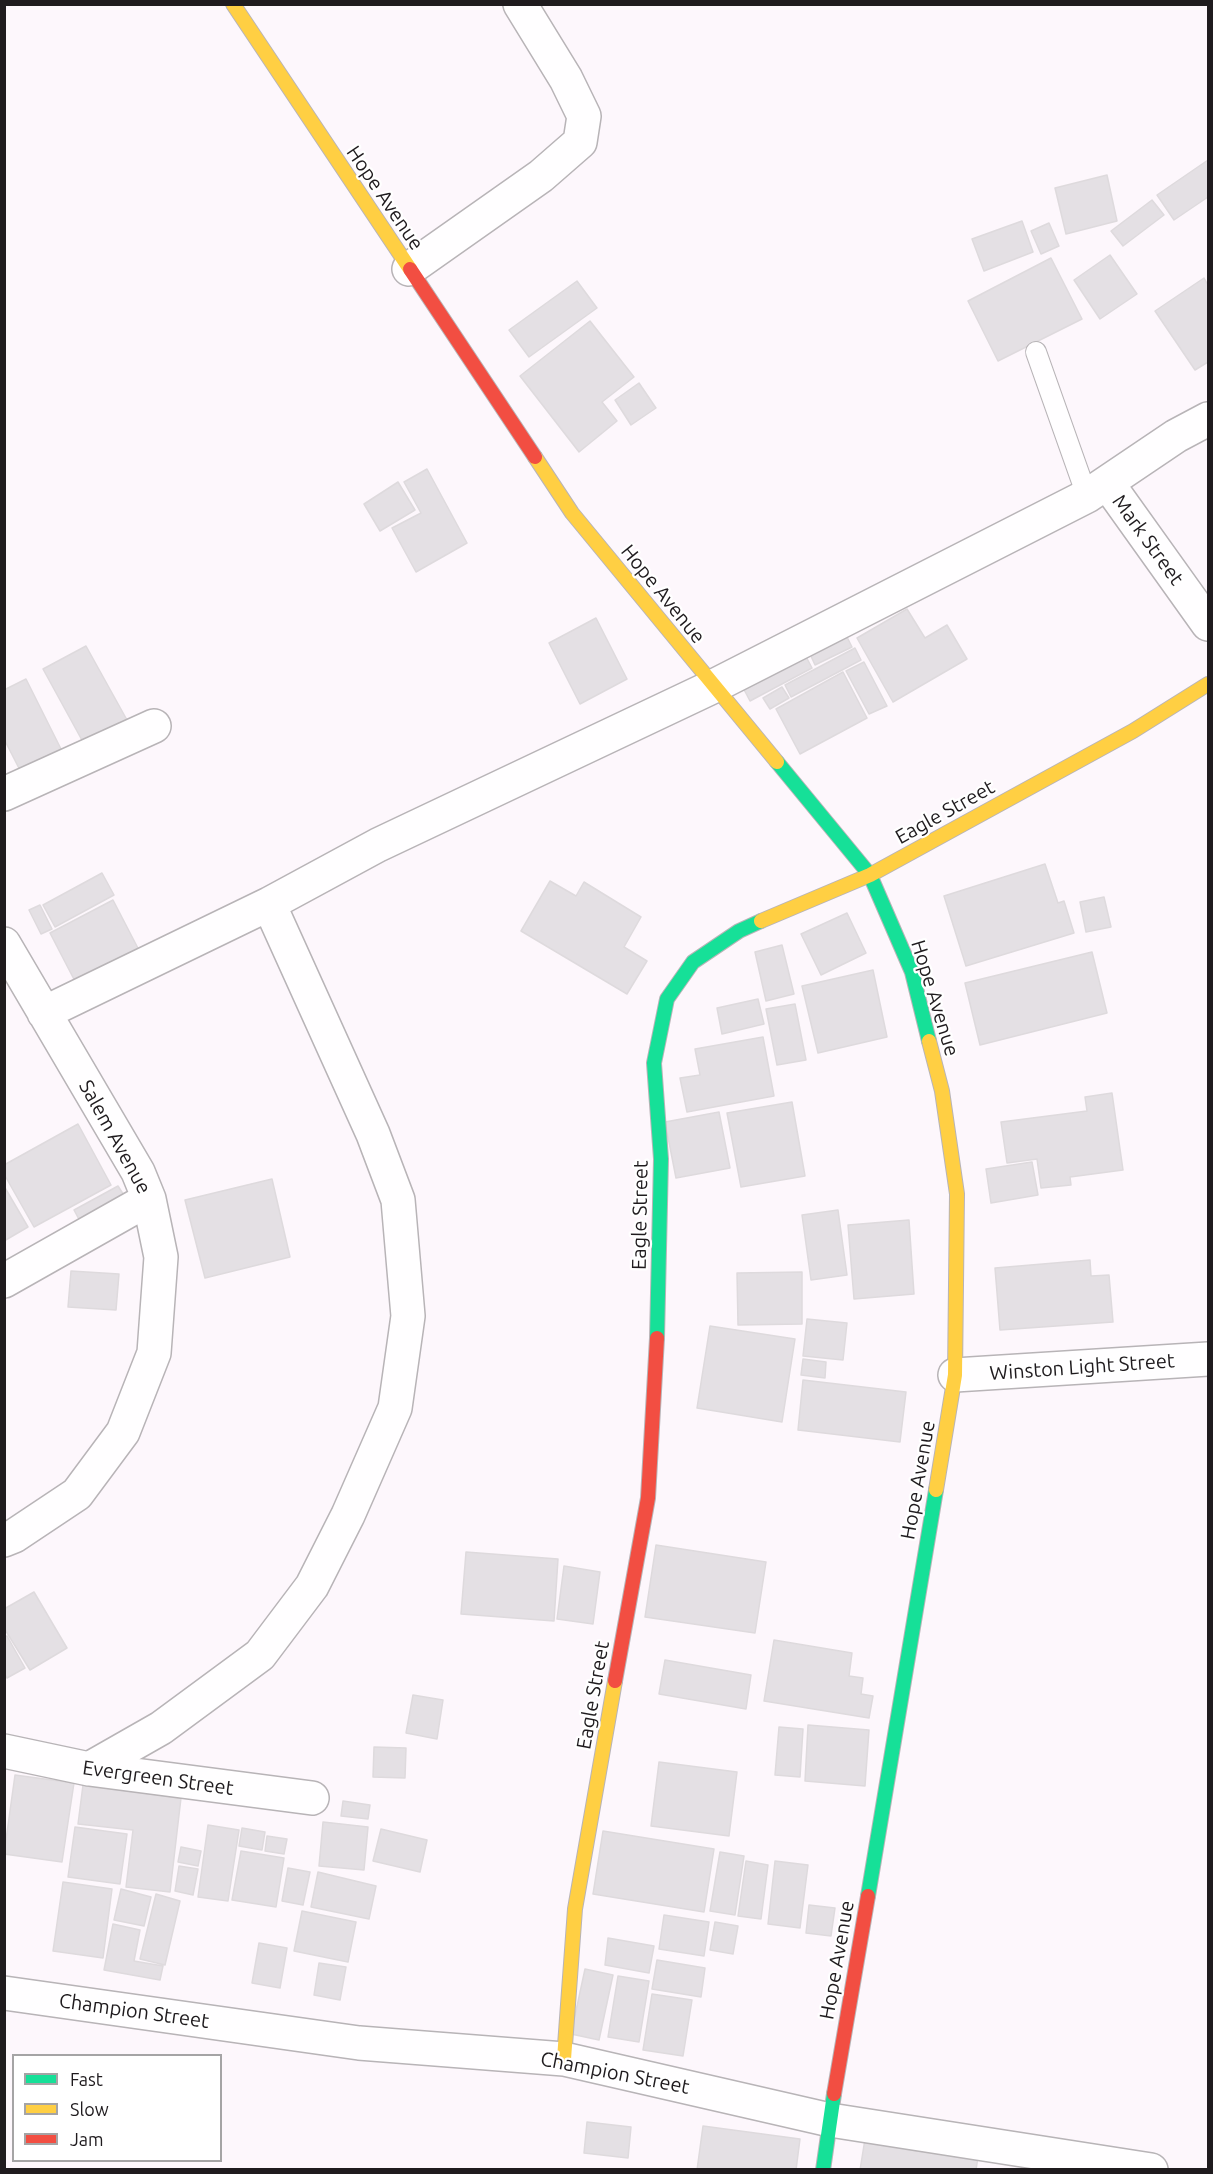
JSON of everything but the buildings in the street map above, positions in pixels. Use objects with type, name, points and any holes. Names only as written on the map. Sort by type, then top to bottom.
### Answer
[{"type":"street","name":"Hope Avenue","points":[[233,4],[572,513],[870,876],[912,972],[942,1091],[957,1194],[955,1375],[823,2169]]},
{"type":"street","points":[[410,269],[541,176],[580,142],[584,116],[566,79],[520,4]]},
{"type":"street","points":[[44,1013],[269,904],[378,844],[714,686],[1098,490],[1176,436],[1209,419]]},
{"type":"street","name":"Mark Street","points":[[1098,490],[1209,624]]},
{"type":"street","name":"Eagle Street","points":[[564,2059],[575,1909],[648,1498],[657,1357],[661,1170],[654,1062],[667,999],[693,962],[739,931],[870,876],[1133,731],[1209,684]]},
{"type":"street","points":[[4,794],[154,726]]},
{"type":"street","points":[[89,1769],[161,1728],[260,1655],[312,1586],[348,1515],[395,1408],[408,1317],[398,1200],[373,1134],[269,904]]},
{"type":"street","name":"Salem Avenue","points":[[4,944],[138,1172],[149,1199],[161,1257],[154,1353],[123,1432],[77,1494],[14,1536],[4,1540]]},
{"type":"street","points":[[4,1281],[149,1199]]},
{"type":"street","name":"Winston Light Street","points":[[955,1375],[1209,1359]]},
{"type":"street","name":"Evergreen Street","points":[[4,1751],[89,1769],[312,1798]]},
{"type":"street","name":"Champion Street","points":[[4,1993],[358,2043],[564,2059],[830,2120],[1151,2169]]},
{"type":"lane","points":[[1036,352],[1098,490]]},
{"type":"traffic: fast","points":[[777,762],[870,875],[912,972],[929,1041]]},
{"type":"traffic: fast","points":[[657,1338],[661,1159],[654,1063],[667,999],[693,962],[739,931],[761,921]]},
{"type":"traffic: fast","points":[[868,1896],[936,1490]]},
{"type":"traffic: fast","points":[[823,2170],[834,2094]]},
{"type":"traffic: slow","points":[[233,4],[410,269]]},
{"type":"traffic: slow","points":[[535,457],[572,513],[777,762]]},
{"type":"traffic: slow","points":[[761,921],[870,875],[1133,731],[1208,684]]},
{"type":"traffic: slow","points":[[929,1041],[942,1091],[957,1194],[955,1375],[936,1490]]},
{"type":"traffic: slow","points":[[564,2059],[575,1909],[615,1681]]},
{"type":"traffic: jam","points":[[410,269],[535,457]]},
{"type":"traffic: jam","points":[[615,1681],[648,1498],[657,1338]]},
{"type":"traffic: jam","points":[[834,2094],[868,1896]]}]
